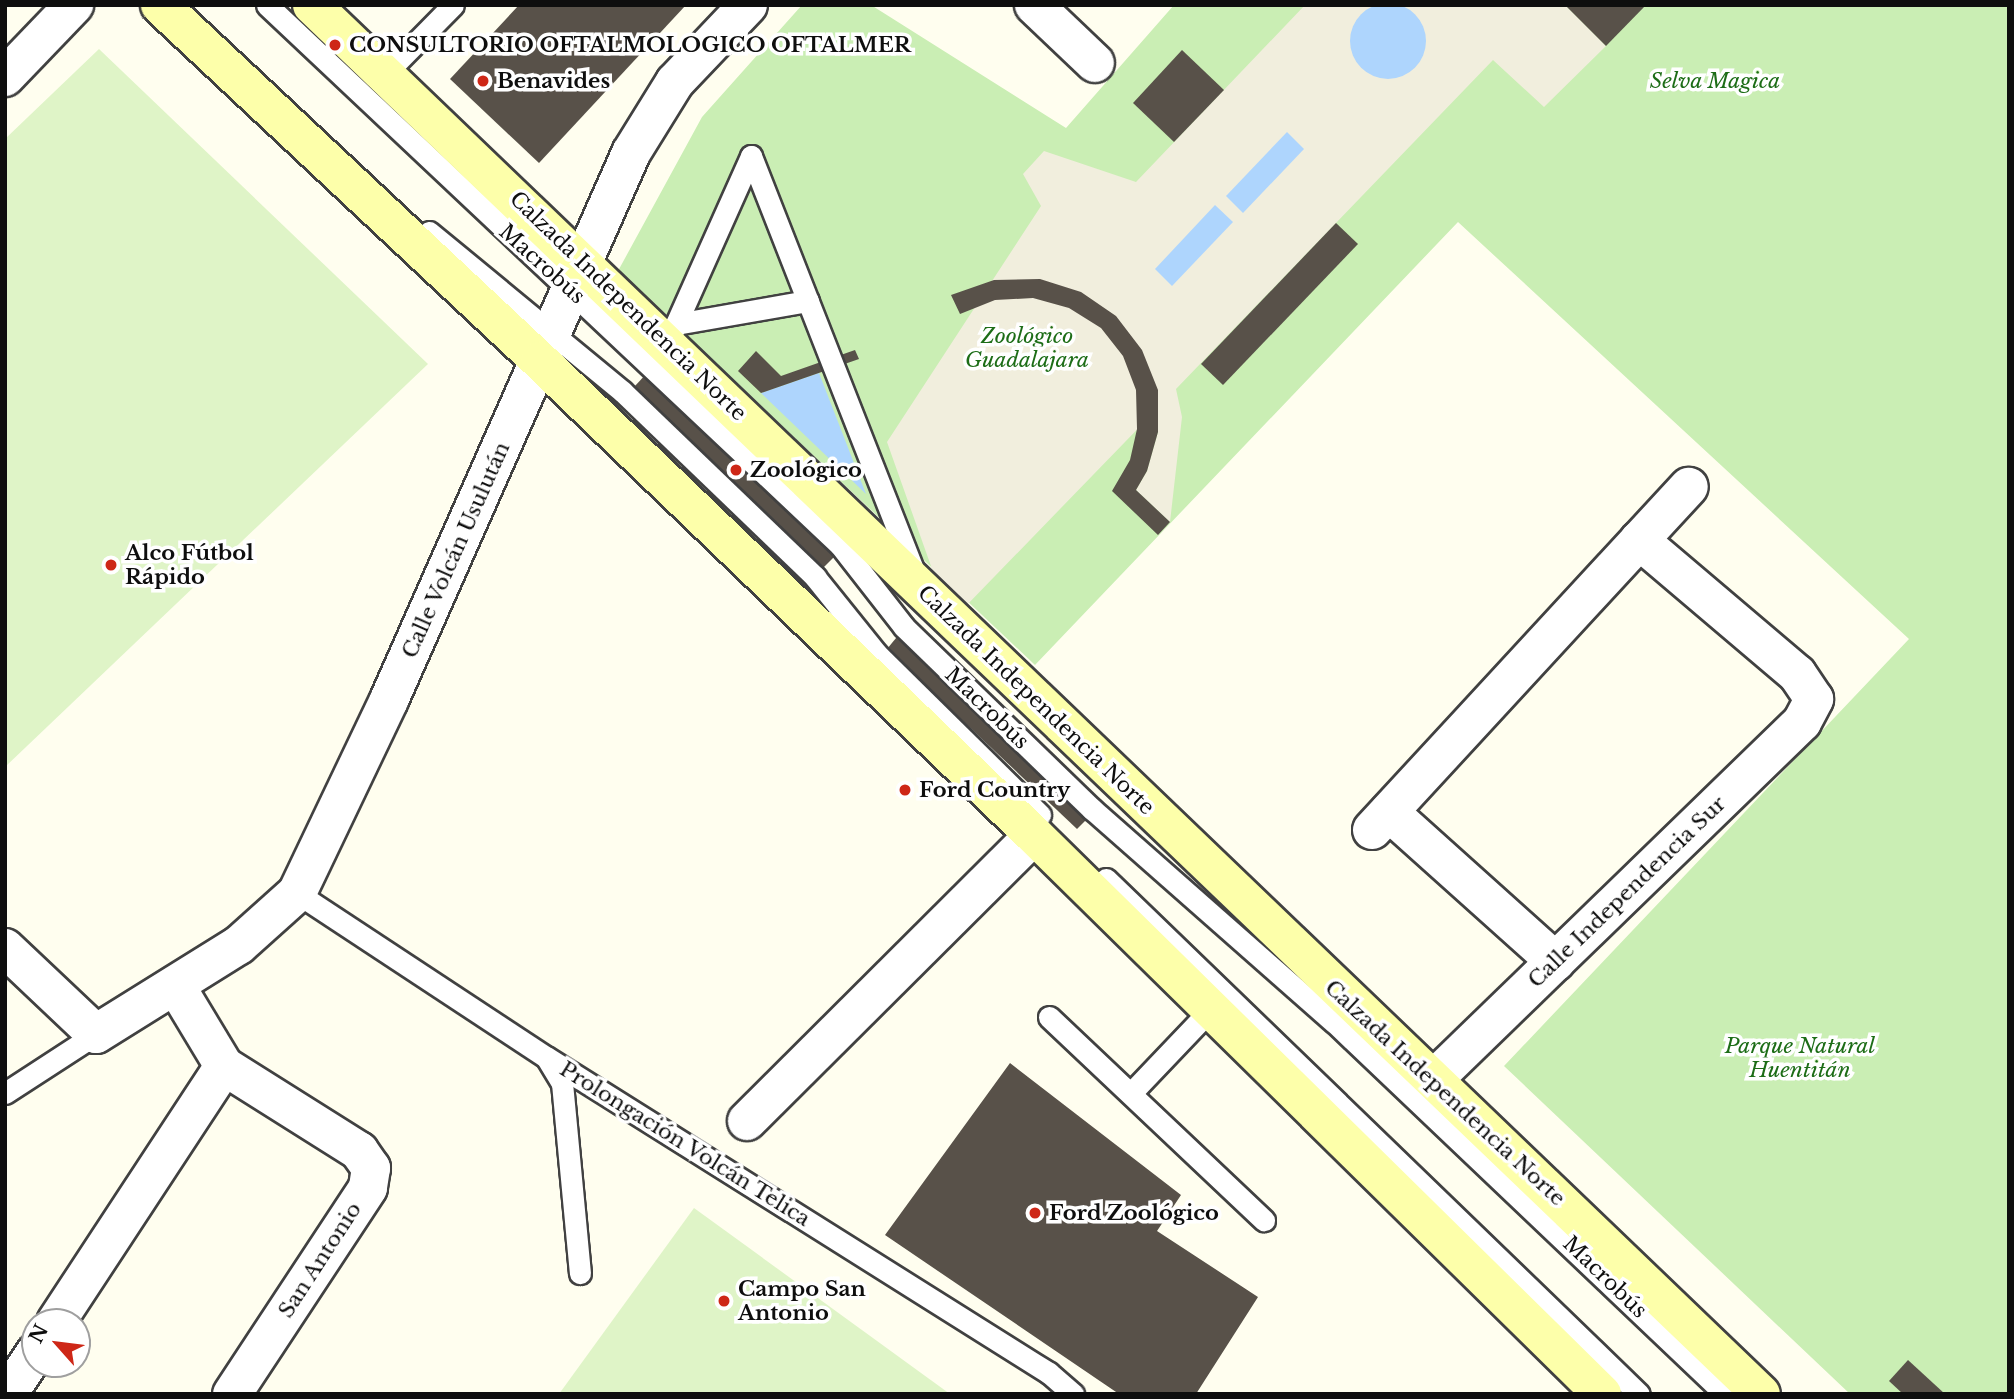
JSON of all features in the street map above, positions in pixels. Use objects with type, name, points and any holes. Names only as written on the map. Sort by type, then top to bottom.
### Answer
[{"type":"street","points":[[5,77],[74,5]]},
{"type":"street","points":[[160,5],[546,347],[1034,835],[1213,1007],[1602,1394]]},
{"type":"street","name":"Calle Volcán Usulután","points":[[96,1034],[177,988],[239,946],[297,893],[546,347],[631,153],[675,82],[748,5]]},
{"type":"street","points":[[1034,5],[1095,63]]},
{"type":"street","name":"Calzada Independencia Norte","points":[[327,10],[384,75],[576,276],[671,334],[920,588],[1761,1394]]},
{"type":"street","points":[[1556,962],[1381,821],[1689,486]]},
{"type":"street","name":"Calle Independencia Sur","points":[[1433,1080],[1802,722],[1814,699],[1797,674],[1639,541]]},
{"type":"street","points":[[747,1121],[1034,835]]},
{"type":"street","points":[[5,948],[96,1034]]},
{"type":"street","name":"San Antonio","points":[[177,988],[225,1066],[359,1152],[371,1168],[368,1188],[232,1394]]},
{"type":"street","points":[[64,1308],[225,1066]]},
{"type":"street","points":[[8,1394],[21,1374]]},
{"type":"lane","name":"Macrobús","points":[[188,5],[434,237],[546,347],[624,392],[815,577],[896,673],[1639,1394]]},
{"type":"lane","name":"Macrobús","points":[[267,5],[576,276],[840,545],[904,627],[1092,809],[1334,1022],[1725,1394]]},
{"type":"lane","points":[[384,75],[453,5]]},
{"type":"lane","points":[[671,334],[751,156],[920,588]]},
{"type":"lane","points":[[671,334],[808,301]]},
{"type":"lane","name":"Prolongación Volcán Telica","points":[[297,893],[546,1056],[1049,1373],[1073,1394]]},
{"type":"lane","points":[[1132,1092],[1213,1007]]},
{"type":"lane","points":[[1049,1017],[1132,1092],[1264,1220]]},
{"type":"lane","points":[[5,1093],[96,1034]]},
{"type":"lane","points":[[546,1056],[562,1083],[580,1273]]},
{"type":"green space","points":[[802,5],[871,5],[1066,128],[1174,5],[2009,5],[2009,1394],[1850,1394],[1504,1066],[1909,639],[1458,222],[1035,665],[618,271],[702,117]]},
{"type":"green space","name":"Alco Fútbol Rápido","points":[[99,49],[428,364],[5,767],[5,139]]},
{"type":"green space","name":"Campo San Antonio","points":[[694,1208],[950,1394],[559,1394]]},
{"type":"shaded area","points":[[1305,5],[1565,5],[1606,46],[1544,107],[1493,60],[1176,389],[1182,417],[1170,522],[1136,490],[1147,471],[1158,432],[1157,409],[964,608],[937,583],[887,442],[1041,206],[1023,174],[1044,151],[1136,182]]},
{"type":"water","points":[[1388,3],[1403,6],[1415,14],[1423,26],[1426,41],[1423,56],[1415,68],[1403,76],[1388,79],[1373,76],[1361,68],[1353,56],[1350,41],[1353,26],[1361,14],[1373,6]]},
{"type":"water","points":[[1287,132],[1304,149],[1243,213],[1226,196]]},
{"type":"water","points":[[1215,205],[1233,222],[1172,286],[1155,269]]},
{"type":"water","points":[[819,373],[866,494],[761,393]]},
{"type":"building","points":[[519,5],[686,5],[539,163],[450,79]]},
{"type":"building","points":[[1565,5],[1646,5],[1606,46]]},
{"type":"building","points":[[1182,50],[1224,90],[1174,142],[1133,103]]},
{"type":"building","points":[[1336,223],[1358,244],[1223,385],[1201,364]]},
{"type":"building","points":[[1040,279],[1081,292],[1116,316],[1142,350],[1158,390],[1158,432],[1147,471],[1136,490],[1170,522],[1158,535],[1112,491],[1130,460],[1137,429],[1136,390],[1123,356],[1101,328],[1069,308],[1033,298],[995,300],[960,314],[951,295],[994,280]]},
{"type":"building","points":[[855,350],[859,359],[761,393],[738,371],[756,351],[781,376]]},
{"type":"building","name":"Zoológico","points":[[648,372],[839,552],[823,568],[634,387]]},
{"type":"building","points":[[901,632],[1091,815],[1077,829],[887,649]]},
{"type":"building","name":"Ford Zoológico","points":[[1010,1063],[1181,1195],[1157,1231],[1258,1297],[1196,1394],[1119,1394],[885,1235]]},
{"type":"building","points":[[1908,1360],[1945,1394],[1903,1394],[1889,1381]]},
{"type":"place","name":"CONSULTORIO OFTALMOLOGICO OFTALMER","points":[[335,45]]},
{"type":"place","name":"Benavides","points":[[483,81]]},
{"type":"place","name":"Zoológico","points":[[736,470]]},
{"type":"place","name":"Alco Fútbol Rápido","points":[[111,565]]},
{"type":"place","name":"Ford Country","points":[[905,790]]},
{"type":"place","name":"Ford Zoológico","points":[[1035,1213]]},
{"type":"place","name":"Campo San Antonio","points":[[724,1301]]},
{"type":"park label","name":"Selva Magica","points":[[1715,81]]},
{"type":"park label","name":"Zoológico Guadalajara","points":[[1027,348]]},
{"type":"park label","name":"Parque Natural Huentitán","points":[[1800,1058]]}]
